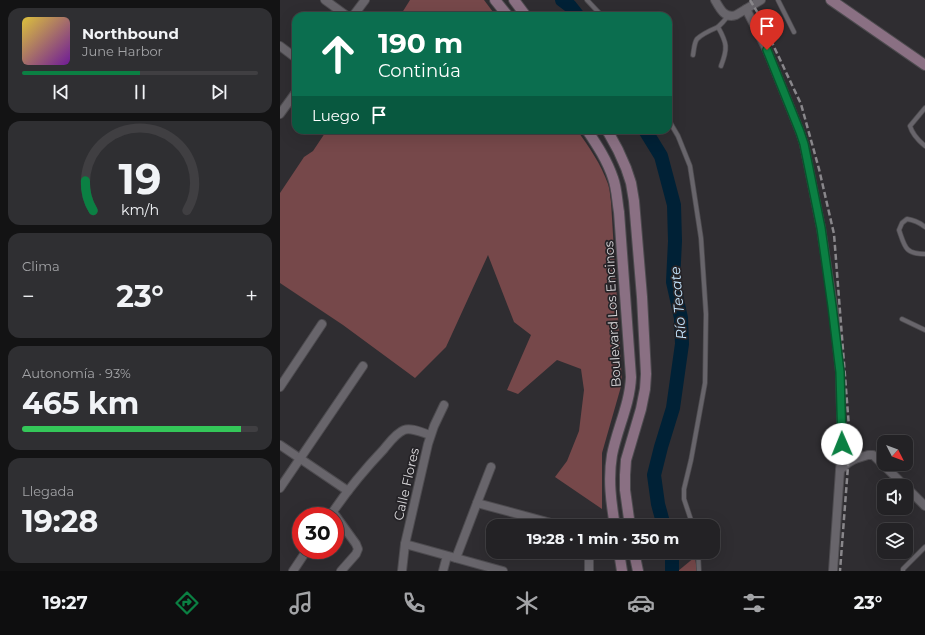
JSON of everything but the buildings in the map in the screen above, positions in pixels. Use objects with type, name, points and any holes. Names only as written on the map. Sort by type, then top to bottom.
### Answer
[{"type":"main road","points":[[495,0],[505,12]]},
{"type":"main road","points":[[514,0],[523,12]]},
{"type":"main road","points":[[831,0],[925,65]]},
{"type":"main road","name":"Boulevard Los Encinos","points":[[590,134],[608,165],[616,190],[619,212],[630,370],[630,388],[611,463],[610,494],[614,519]]},
{"type":"main road","points":[[609,134],[626,168],[631,183],[634,200],[642,297],[646,374],[641,410],[626,460],[625,490],[629,519]]},
{"type":"main road","points":[[621,559],[622,571]]},
{"type":"main road","points":[[635,559],[638,571]]},
{"type":"street","points":[[325,0],[342,12]]},
{"type":"street","points":[[356,12],[365,0]]},
{"type":"street","points":[[715,0],[724,14],[728,16],[736,15],[761,0]]},
{"type":"street","points":[[746,9],[767,50],[800,132],[804,144],[821,228],[840,372],[842,449],[833,571]]},
{"type":"street","points":[[280,46],[292,55]]},
{"type":"street","points":[[280,114],[292,98]]},
{"type":"street","points":[[280,387],[322,324]]},
{"type":"street","points":[[280,488],[363,366]]},
{"type":"street","name":"Calle Flores","points":[[402,571],[405,544],[430,435],[444,406]]},
{"type":"street","points":[[337,507],[368,466],[403,430],[414,430],[430,435]]},
{"type":"street","points":[[280,445],[348,491]]},
{"type":"street","points":[[842,449],[855,459]]},
{"type":"street","points":[[840,470],[848,463],[868,454],[873,455],[897,479]]},
{"type":"street","points":[[456,558],[491,468]]},
{"type":"street","points":[[913,495],[925,506]]},
{"type":"street","points":[[477,503],[536,519]]},
{"type":"street","points":[[344,529],[356,544],[358,549],[346,569]]},
{"type":"street","points":[[405,544],[503,571]]},
{"type":"street","points":[[442,571],[447,556]]},
{"type":"street","points":[[293,571],[301,559]]},
{"type":"street","points":[[589,571],[590,559]]},
{"type":"lane","points":[[587,0],[599,12]]},
{"type":"lane","points":[[778,0],[794,32]]},
{"type":"lane","points":[[693,55],[694,46],[697,39],[718,27],[728,16]]},
{"type":"lane","points":[[718,27],[724,38],[726,47],[726,54],[722,66]]},
{"type":"lane","points":[[924,143],[911,130],[910,126],[925,108]]},
{"type":"lane","points":[[672,126],[678,136],[690,166],[701,238],[706,314],[705,383],[691,460],[684,489],[684,499],[691,519]]},
{"type":"lane","points":[[925,228],[913,219],[907,219],[902,223],[899,230],[904,247],[910,252],[916,254],[925,254]]},
{"type":"lane","points":[[902,319],[925,330]]},
{"type":"lane","points":[[903,571],[903,569],[925,547]]},
{"type":"lane","points":[[698,559],[699,571]]},
{"type":"shaded area","points":[[410,0],[484,0],[493,12],[402,12]]},
{"type":"shaded area","points":[[324,134],[580,134],[602,170],[609,186],[622,383],[602,453],[602,509],[555,477],[567,461],[579,431],[584,390],[581,369],[557,360],[518,394],[507,390],[531,335],[514,322],[488,255],[446,347],[415,378],[343,325],[280,283],[280,193],[304,157],[313,151]]},
{"type":"shaded area","points":[[693,559],[695,559],[697,571],[678,571]]},
{"type":"waterway","name":"Río Tecate","points":[[562,0],[575,12]]},
{"type":"waterway","name":"Río Tecate","points":[[647,134],[661,156],[674,205],[675,241],[673,282],[681,318],[682,344],[673,408],[654,475],[658,504],[662,519]]},
{"type":"waterway","name":"Río Tecate","points":[[672,559],[672,571]]},
{"type":"railway","points":[[750,0],[759,15],[801,104],[819,169],[834,234],[850,440],[840,571]]},
{"type":"route","points":[[767,50],[804,144],[821,228],[840,372],[842,444]]}]
